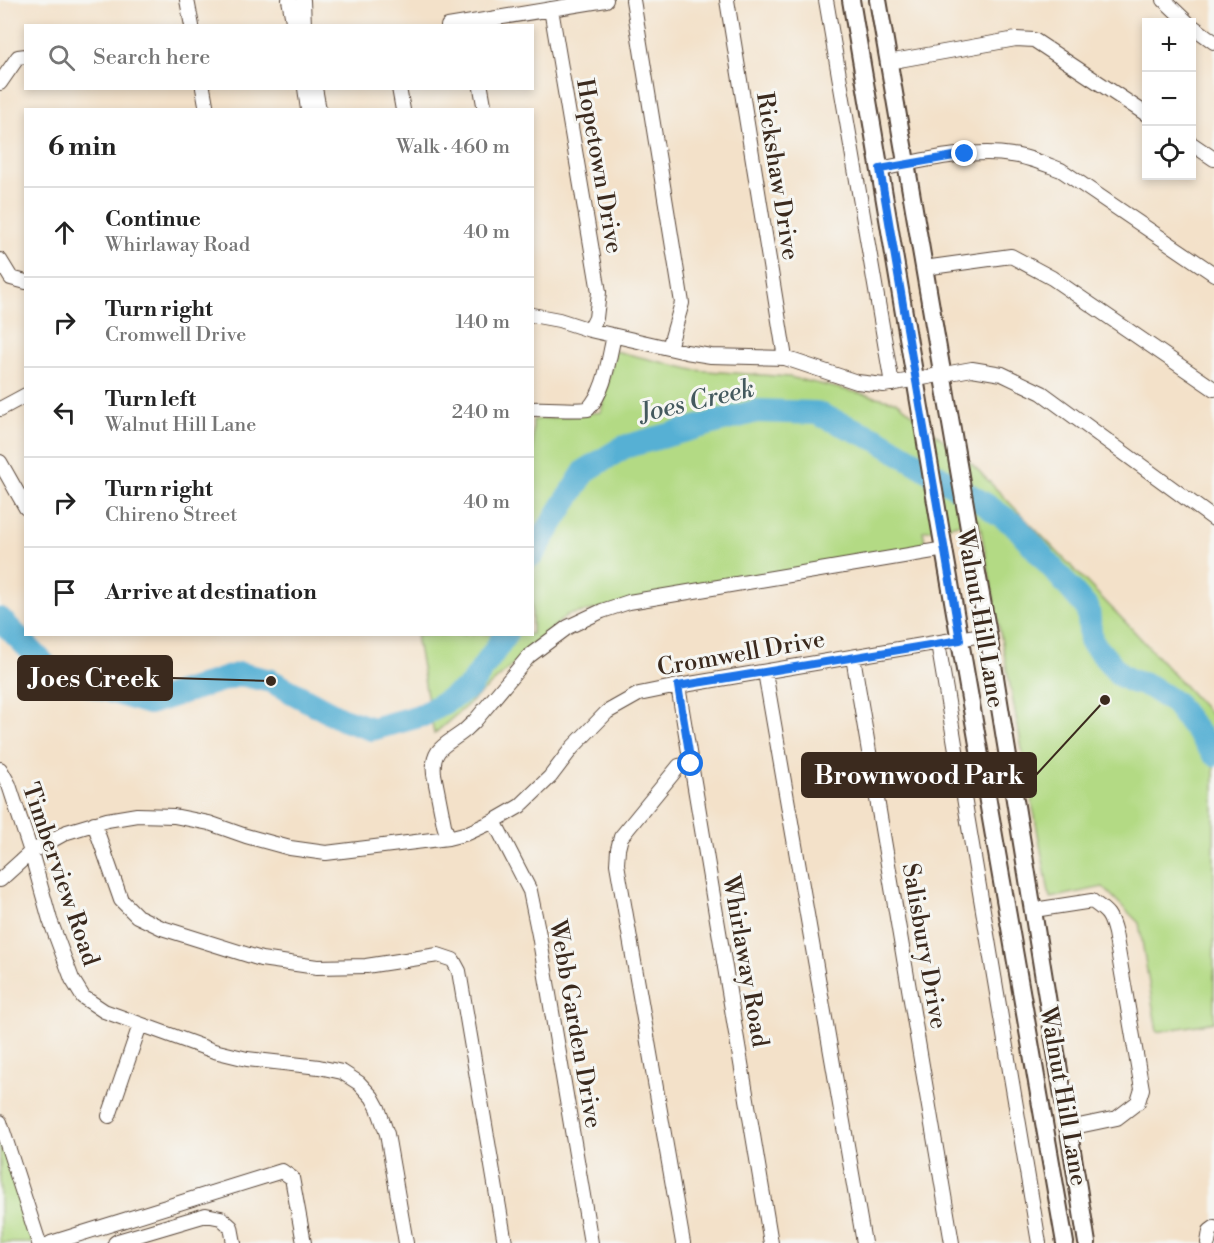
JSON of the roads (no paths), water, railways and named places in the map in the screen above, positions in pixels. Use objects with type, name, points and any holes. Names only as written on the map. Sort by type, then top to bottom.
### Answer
[{"type":"main road","name":"Walnut Hill Lane","points":[[851,0],[1065,1243]]},
{"type":"main road","name":"Walnut Hill Lane","points":[[878,0],[988,634],[1087,1243]]},
{"type":"main road","points":[[1008,915],[1034,910]]},
{"type":"main road","points":[[1046,1132],[1069,1128]]},
{"type":"street","points":[[187,0],[192,24]]},
{"type":"street","points":[[289,0],[294,24]]},
{"type":"street","points":[[303,0],[304,24]]},
{"type":"street","points":[[469,24],[534,6],[551,9],[606,0]]},
{"type":"street","points":[[633,0],[682,303],[669,348]]},
{"type":"street","name":"Rickshaw Drive","points":[[727,0],[785,358]]},
{"type":"street","points":[[826,0],[892,384]]},
{"type":"street","points":[[1166,1],[1183,18]]},
{"type":"street","name":"Hopetown Drive","points":[[551,9],[599,292],[596,318],[590,330]]},
{"type":"street","points":[[1196,29],[1214,42]]},
{"type":"street","points":[[888,62],[1016,39],[1034,40],[1142,111]]},
{"type":"street","points":[[0,82],[18,57],[24,56]]},
{"type":"street","points":[[203,90],[207,108]]},
{"type":"street","points":[[305,90],[308,108]]},
{"type":"street","points":[[315,90],[319,108]]},
{"type":"street","points":[[399,90],[403,108]]},
{"type":"street","points":[[481,90],[485,108]]},
{"type":"street","points":[[1196,147],[1214,159]]},
{"type":"street","points":[[880,169],[965,154],[1011,154],[1037,160],[1060,170],[1214,274]]},
{"type":"street","points":[[924,268],[1011,256],[1053,278],[1214,389]]},
{"type":"street","points":[[0,261],[10,278],[24,282]]},
{"type":"street","points":[[534,315],[614,336],[711,356],[785,358],[857,382],[884,385],[972,369],[1002,374],[1042,393],[1214,519]]},
{"type":"street","points":[[534,409],[588,409],[601,390],[614,336]]},
{"type":"street","points":[[0,410],[24,396]]},
{"type":"street","points":[[0,462],[24,504]]},
{"type":"street","points":[[447,838],[434,774],[433,765],[437,754],[442,746],[464,732],[474,722],[529,656],[568,627],[629,602],[945,549]]},
{"type":"street","name":"Cromwell Drive","points":[[0,880],[31,852],[67,832],[94,823],[137,815],[174,816],[210,823],[290,848],[326,853],[447,838],[468,833],[520,806],[550,777],[572,748],[607,712],[639,694],[988,634]]},
{"type":"street","points":[[938,643],[1038,1243]]},
{"type":"street","name":"Salisbury Drive","points":[[853,657],[952,1243]]},
{"type":"street","points":[[765,672],[864,1243]]},
{"type":"street","name":"Whirlaway Road","points":[[678,686],[771,1243]]},
{"type":"street","points":[[683,1243],[617,864],[621,837],[679,766],[691,764]]},
{"type":"street","name":"Timberview Road","points":[[0,769],[9,785],[50,920],[72,979],[83,997],[104,1011],[214,1052],[247,1059],[320,1066],[342,1072],[358,1083],[372,1097],[387,1134],[406,1243]]},
{"type":"street","name":"Webb Garden Drive","points":[[494,821],[530,891],[591,1243]]},
{"type":"street","points":[[94,823],[121,900],[137,916],[162,928],[261,959],[316,967],[366,966],[438,955],[453,960],[459,971],[505,1243]]},
{"type":"street","points":[[1034,910],[1092,900],[1108,913],[1115,933],[1142,1089],[1138,1102],[1117,1118],[1069,1128]]},
{"type":"street","points":[[109,1116],[140,1025]]},
{"type":"street","points":[[0,1122],[39,1243]]},
{"type":"street","points":[[51,1243],[282,1171],[292,1178],[304,1243]]},
{"type":"street","points":[[115,1243],[206,1215],[221,1218],[231,1227],[234,1243]]},
{"type":"street","points":[[1208,1243],[1210,1231],[1214,1228]]},
{"type":"waterway","name":"Joes Creek","points":[[534,552],[585,471],[624,447],[757,411],[816,413],[878,440],[986,505],[1016,526],[1088,609],[1091,641],[1120,675],[1149,686],[1175,703],[1214,754]]},
{"type":"waterway","name":"Joes Creek","points":[[0,619],[54,674],[149,703],[240,674],[271,681],[342,719],[372,729],[423,715],[470,687],[505,636]]},
{"type":"place","name":"Joes Creek","points":[[271,681]]},
{"type":"place","name":"Brownwood Park","points":[[1105,700]]}]
